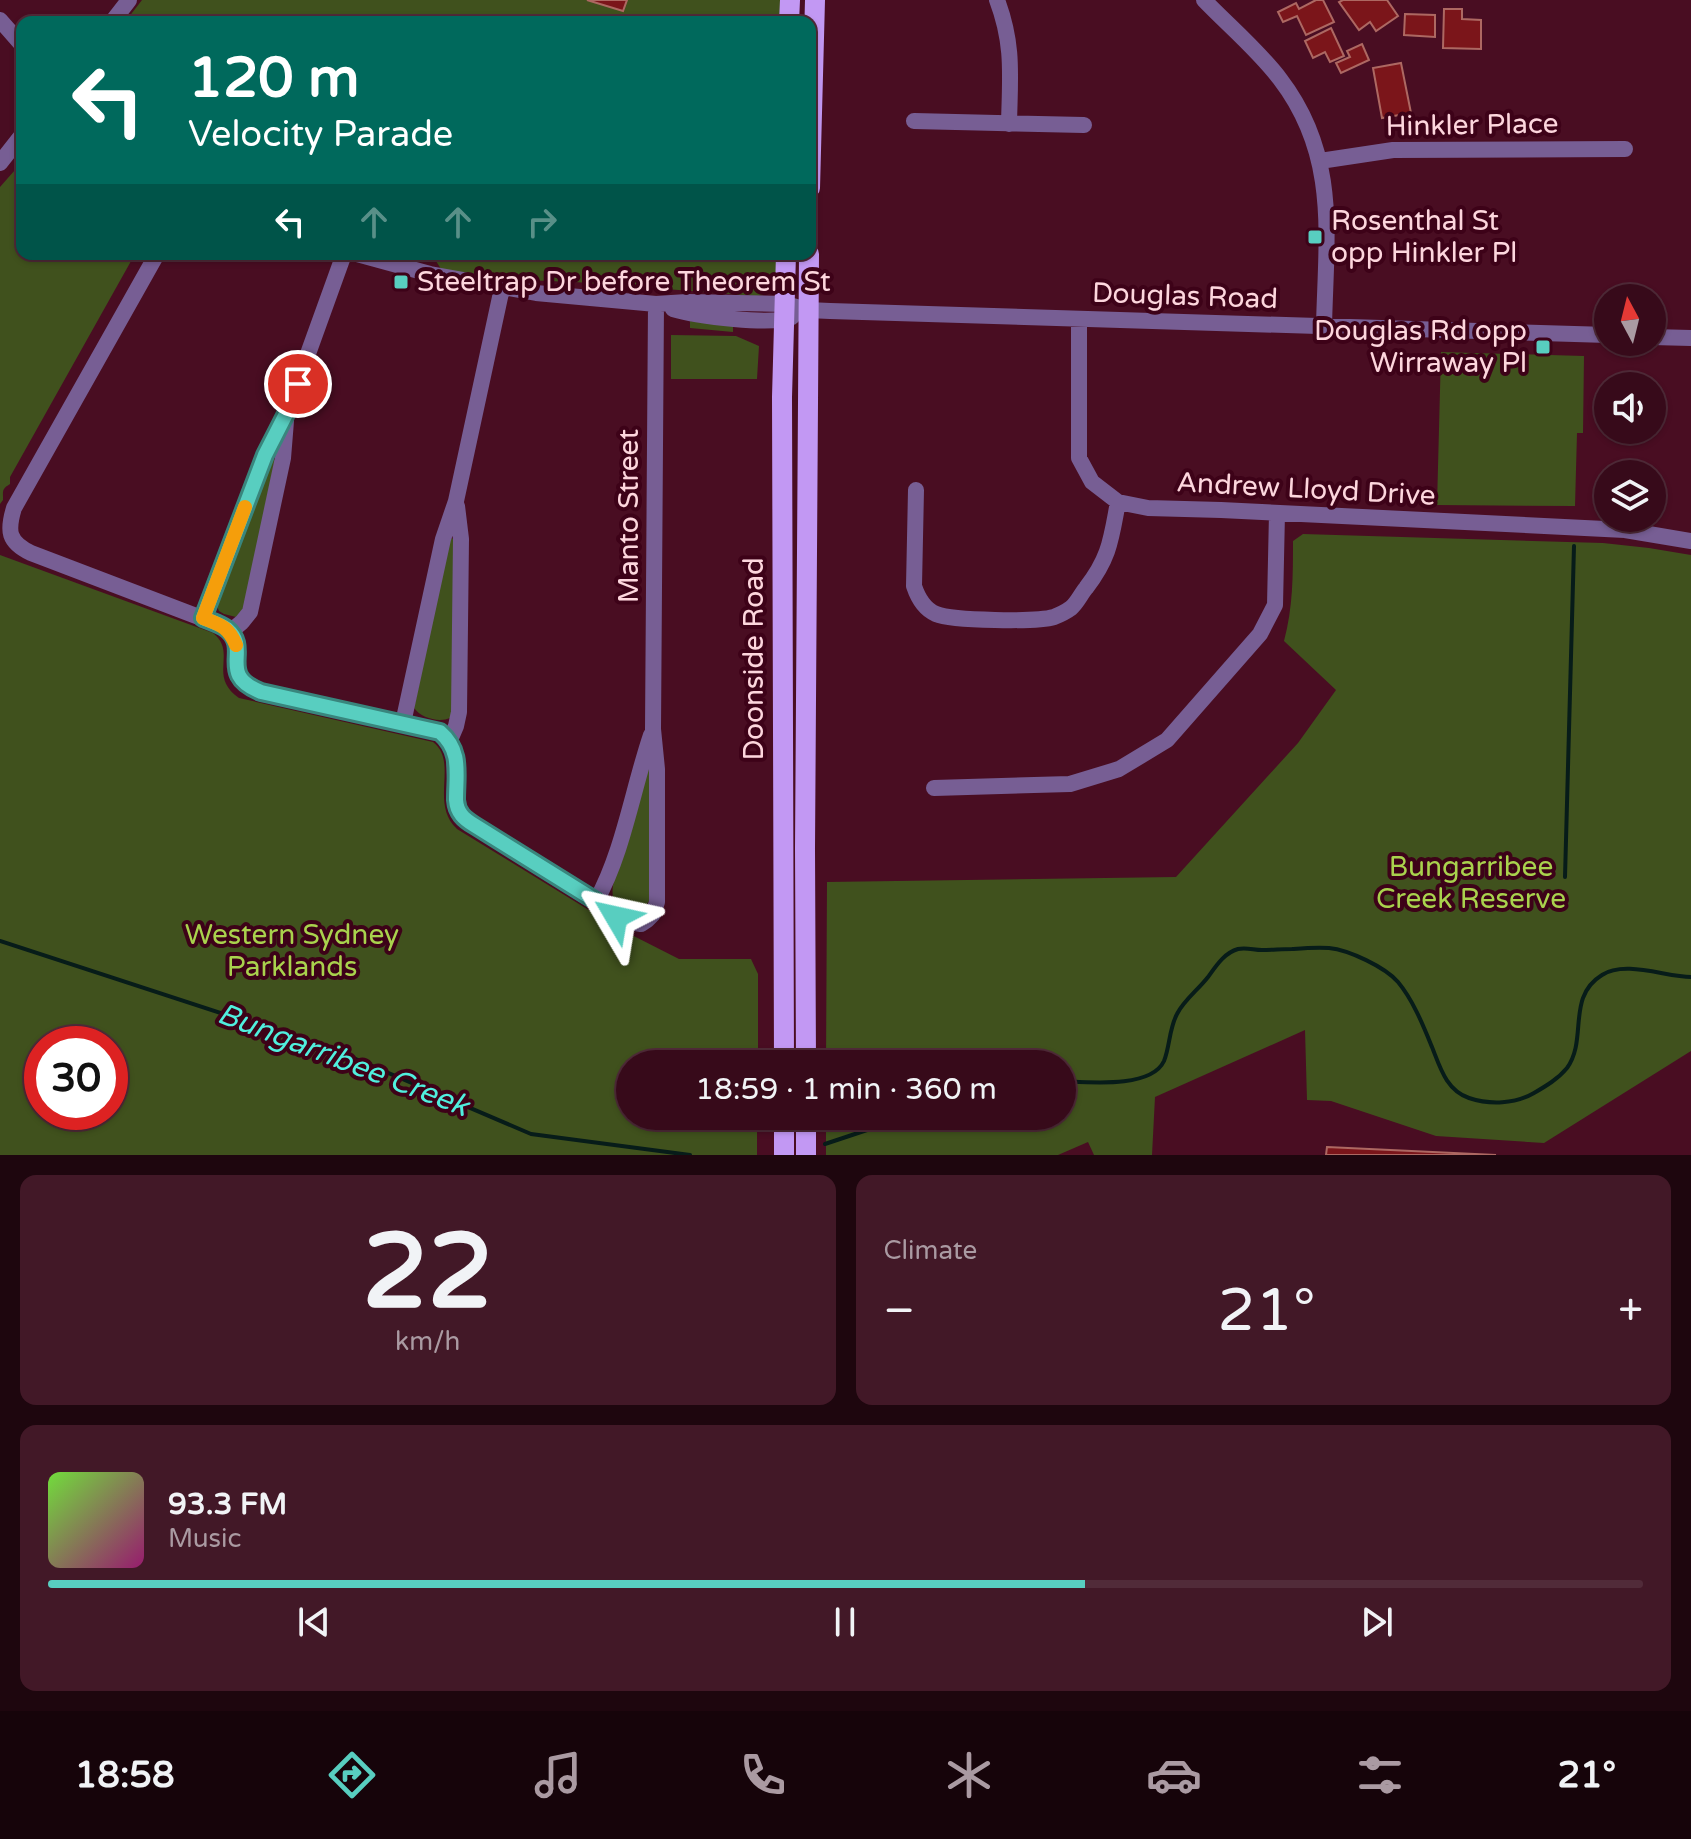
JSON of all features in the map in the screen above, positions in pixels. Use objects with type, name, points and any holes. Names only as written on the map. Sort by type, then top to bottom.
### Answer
[{"type":"main road","name":"Doonside Road","points":[[784,1050],[782,397],[786,260]]},
{"type":"main road","name":"Doonside Road","points":[[806,1050],[809,260]]},
{"type":"main road","points":[[784,1130],[784,1155]]},
{"type":"main road","points":[[806,1130],[806,1155]]},
{"type":"street","points":[[117,16],[129,0]]},
{"type":"street","points":[[997,0],[1009,44],[1009,124]]},
{"type":"street","points":[[1204,0],[1264,60],[1287,89],[1306,121],[1320,161],[1327,210],[1324,326]]},
{"type":"street","points":[[0,20],[16,38]]},
{"type":"street","points":[[914,121],[1084,125]]},
{"type":"street","points":[[0,163],[16,143]]},
{"type":"street","name":"Hinkler Place","points":[[1320,161],[1393,150],[1625,149]]},
{"type":"street","points":[[154,260],[14,508],[10,534],[16,544],[22,549],[225,627],[236,648],[237,675],[246,686],[261,692],[435,730],[450,740],[454,749],[456,808],[460,814],[596,901]]},
{"type":"street","points":[[203,618],[265,455],[287,412],[342,260]]},
{"type":"street","name":"Douglas Road","points":[[379,260],[502,288],[656,304],[687,302],[784,312],[808,310],[1594,335]]},
{"type":"street","points":[[403,723],[443,539],[456,501],[502,288]]},
{"type":"street","name":"Manto Street","points":[[653,729],[611,871],[596,901],[616,917],[641,924],[653,914],[657,902],[657,769],[653,729],[656,304]]},
{"type":"street","points":[[916,490],[914,586],[923,604],[935,614],[1033,620],[1055,617],[1072,607],[1099,571],[1108,552],[1118,502],[1092,482],[1079,458],[1079,319]]},
{"type":"street","points":[[1666,337],[1691,338]]},
{"type":"street","points":[[230,632],[250,612],[283,458],[287,412]]},
{"type":"street","points":[[450,740],[459,712],[461,539],[456,501]]},
{"type":"street","name":"Andrew Lloyd Drive","points":[[1118,502],[1148,508],[1625,530],[1691,541]]},
{"type":"street","points":[[934,788],[1070,784],[1119,769],[1167,740],[1260,634],[1275,605],[1277,513]]},
{"type":"green space","points":[[142,0],[781,0],[781,16],[130,16]]},
{"type":"green space","points":[[16,169],[16,260],[132,260],[10,477],[10,484],[4,490],[0,504],[0,187]]},
{"type":"green space","points":[[432,260],[776,260],[776,282],[765,295],[756,296],[498,279],[441,269]]},
{"type":"green space","points":[[690,321],[733,326],[733,332],[690,328]]},
{"type":"green space","points":[[671,335],[736,336],[759,346],[757,379],[671,379]]},
{"type":"green space","points":[[1441,352],[1584,356],[1583,433],[1577,433],[1575,506],[1437,505]]},
{"type":"green space","points":[[271,457],[275,460],[243,611],[236,617],[224,614],[216,604]]},
{"type":"green space","name":"Bungarribee Creek Reserve","points":[[1303,534],[1603,543],[1691,555],[1691,1051],[1544,1143],[1436,1136],[1331,1101],[1307,1100],[1305,1030],[1155,1097],[1152,1155],[1094,1155],[1088,1142],[1058,1155],[826,1155],[826,1130],[1076,1130],[1076,1050],[826,1050],[827,882],[1176,877],[1298,743],[1336,690],[1284,641],[1291,604],[1293,541]]},
{"type":"green space","points":[[450,538],[454,539],[454,709],[450,718],[436,720],[414,708]]},
{"type":"green space","name":"Western Sydney Parklands","points":[[0,555],[213,633],[223,648],[225,681],[239,698],[433,742],[444,760],[445,807],[457,829],[618,928],[679,959],[751,959],[758,974],[758,1050],[616,1050],[616,1130],[757,1130],[757,1155],[0,1155]]},
{"type":"green space","points":[[650,767],[649,901],[642,911],[628,913],[615,905],[613,885],[645,770]]},
{"type":"building","points":[[587,0],[627,0],[623,11]]},
{"type":"building","points":[[1316,0],[1323,0],[1334,22],[1306,35],[1297,16],[1283,22],[1278,12],[1296,3],[1299,9]]},
{"type":"building","points":[[1387,0],[1398,16],[1376,31],[1370,22],[1359,30],[1339,2]]},
{"type":"building","points":[[1444,9],[1462,9],[1462,19],[1481,20],[1481,49],[1443,48]]},
{"type":"building","points":[[1405,14],[1435,15],[1435,37],[1404,35]]},
{"type":"building","points":[[1331,28],[1344,56],[1330,62],[1325,52],[1313,58],[1305,41]]},
{"type":"building","points":[[1362,44],[1369,60],[1341,73],[1336,63],[1350,57],[1347,51]]},
{"type":"building","points":[[1401,63],[1411,113],[1382,118],[1373,68]]},
{"type":"building","points":[[1327,1147],[1496,1155],[1326,1155]]},
{"type":"waterway","points":[[1565,877],[1574,546]]},
{"type":"waterway","name":"Bungarribee Creek","points":[[0,941],[337,1051],[531,1134],[690,1155]]},
{"type":"waterway","name":"Bungarribee Creek","points":[[1076,1081],[1133,1080],[1157,1070],[1164,1061],[1172,1026],[1180,1009],[1221,960],[1241,948],[1329,948],[1376,965],[1392,976],[1408,997],[1449,1084],[1461,1094],[1485,1102],[1527,1097],[1560,1076],[1573,1057],[1584,995],[1602,975],[1634,969],[1691,977]]},
{"type":"waterway","name":"Bungarribee Creek","points":[[825,1144],[867,1130]]},
{"type":"slow traffic","points":[[236,645],[225,627],[203,618],[245,507]]},
{"type":"place","name":"Rosenthal St opp Hinkler Pl","points":[[1315,237]]},
{"type":"place","name":"Steeltrap Dr before Theorem St","points":[[401,282]]},
{"type":"place","name":"Douglas Rd opp Wirraway Pl","points":[[1543,347]]},
{"type":"route","points":[[298,384],[265,455],[203,618],[230,632],[236,648],[237,675],[246,686],[261,692],[440,732],[450,740],[454,749],[456,808],[460,814],[616,917]]}]
